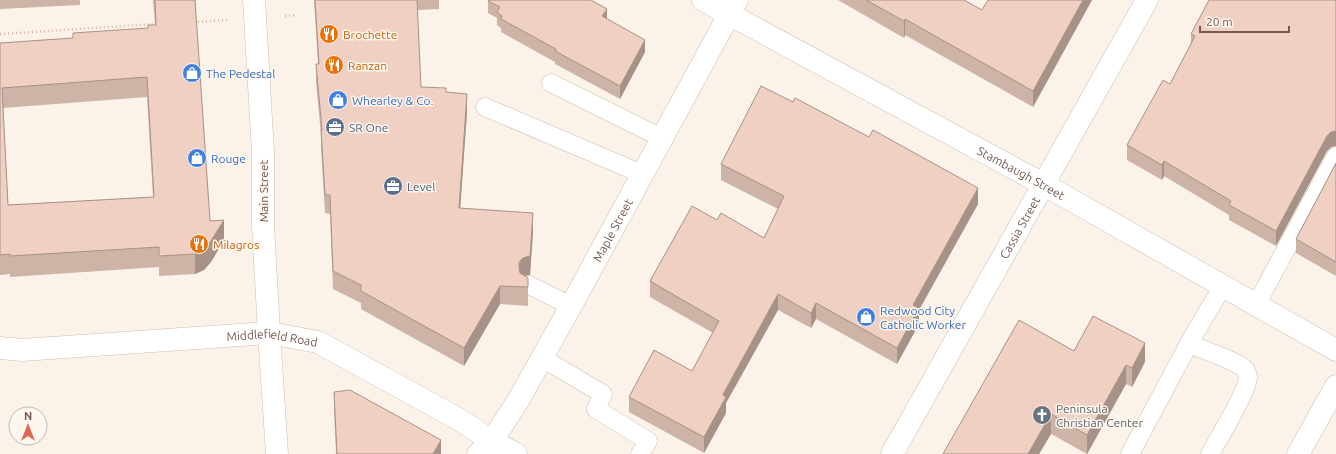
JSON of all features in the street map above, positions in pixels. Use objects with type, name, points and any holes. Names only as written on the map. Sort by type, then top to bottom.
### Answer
[{"type":"street","name":"Main Street","points":[[254,0],[263,152],[263,226],[278,454]]},
{"type":"street","name":"Stambaugh Street","points":[[703,0],[733,7],[1336,350]]},
{"type":"street","name":"Cassia Street","points":[[892,454],[1147,0]]},
{"type":"street","name":"Maple Street","points":[[485,447],[519,399],[733,7]]},
{"type":"street","name":"Middlefield Road","points":[[0,348],[22,350],[269,333],[318,342],[460,420],[485,447],[516,454]]},
{"type":"street","points":[[1298,454],[1336,386]]},
{"type":"lane","points":[[551,83],[662,138]]},
{"type":"lane","points":[[485,107],[642,174]]},
{"type":"lane","points":[[1256,305],[1336,156]]},
{"type":"lane","points":[[529,285],[571,306]]},
{"type":"lane","points":[[1130,454],[1189,344],[1223,286]]},
{"type":"lane","points":[[1189,344],[1236,363],[1245,369],[1248,376],[1246,386],[1240,399],[1210,454]]},
{"type":"lane","points":[[542,358],[604,394],[596,410],[648,441],[640,454]]},
{"type":"path","points":[[285,16],[296,15]]},
{"type":"path","points":[[188,22],[228,20]]},
{"type":"path","points":[[0,34],[165,24]]},
{"type":"building","points":[[155,0],[195,0],[210,221],[224,220],[211,241],[204,250],[195,254],[159,256],[159,247],[10,256],[10,254],[0,255],[0,43],[73,38],[73,33],[148,28],[148,25],[156,25]],"holes":[[[147,77],[154,197],[8,205],[2,88]]]},
{"type":"building","points":[[315,0],[417,0],[421,87],[446,88],[446,92],[467,94],[459,208],[533,213],[530,256],[523,258],[519,262],[520,273],[528,278],[528,287],[500,286],[464,348],[361,291],[361,285],[333,271],[330,195],[325,195],[322,130],[316,64],[319,64]]},
{"type":"building","points":[[591,0],[607,9],[602,16],[645,40],[620,86],[555,51],[556,49],[501,19],[502,16],[497,12],[500,7],[488,1]]},
{"type":"building","points":[[866,0],[964,0],[982,10],[988,0],[1083,0],[1033,91],[905,19],[904,21]]},
{"type":"building","points":[[1209,0],[1336,0],[1336,131],[1331,132],[1327,136],[1276,231],[1229,205],[1231,201],[1164,161],[1162,165],[1127,145],[1163,80],[1170,84],[1195,36],[1191,34]]},
{"type":"building","points":[[761,86],[793,102],[795,98],[869,137],[873,130],[978,188],[913,305],[919,308],[897,348],[816,303],[811,313],[778,294],[726,389],[723,395],[726,397],[704,437],[629,397],[654,350],[692,371],[719,321],[650,281],[692,206],[717,220],[721,213],[764,238],[784,196],[721,164]]},
{"type":"building","points":[[1336,163],[1336,262],[1296,239]]},
{"type":"building","name":"Peninsula Christian Center","points":[[1093,316],[1145,343],[1132,368],[1126,365],[1087,435],[1051,414],[1028,454],[943,454],[1019,320],[1074,351]]},
{"type":"building","points":[[350,390],[441,440],[433,454],[337,454],[334,392]]},
{"type":"place","name":"Brochette","points":[[329,34]]},
{"type":"place","name":"Ranzan","points":[[334,65]]},
{"type":"place","name":"The Pedestal","points":[[192,73]]},
{"type":"place","name":"Whearley & Co.","points":[[338,100]]},
{"type":"place","name":"SR One","points":[[335,127]]},
{"type":"place","name":"Rouge","points":[[197,158]]},
{"type":"place","name":"Level","points":[[393,186]]},
{"type":"place","name":"Milagros","points":[[199,244]]},
{"type":"place","name":"Redwood City Catholic Worker","points":[[866,317]]},
{"type":"place","name":"Peninsula Christian Center","points":[[1042,415]]}]
